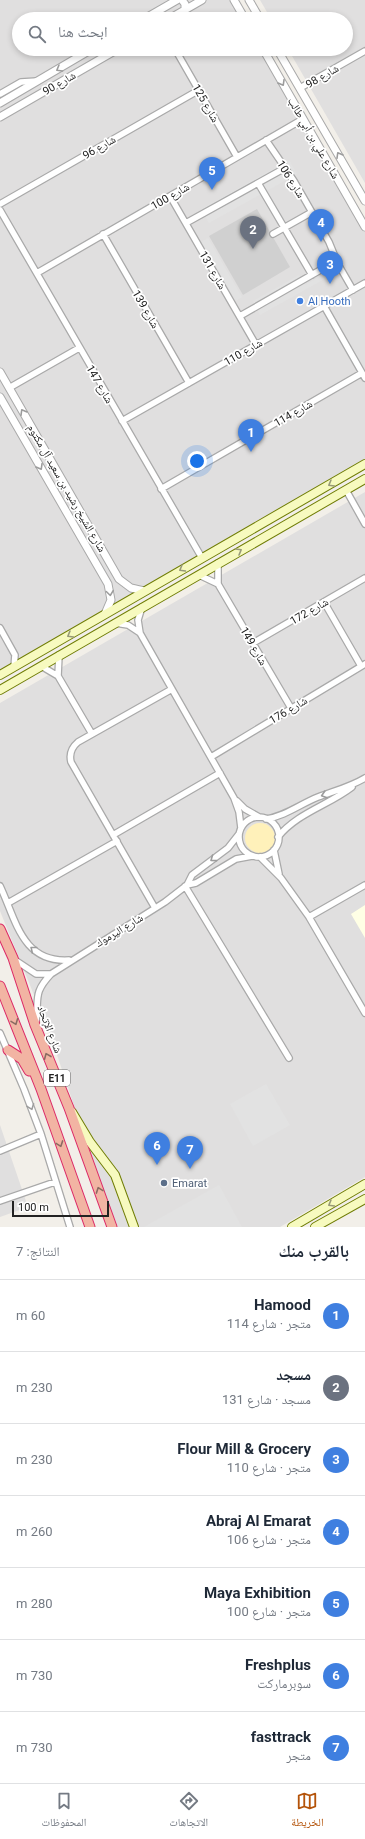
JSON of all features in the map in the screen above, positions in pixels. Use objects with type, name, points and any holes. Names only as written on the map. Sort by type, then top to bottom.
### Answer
[{"type":"highway","name":"شارع الإتحاد","points":[[0,930],[12,958],[35,1025],[69,1108],[112,1227]]},
{"type":"highway","name":"E11","points":[[0,986],[41,1089],[90,1227]]},
{"type":"highway","points":[[8,1050],[22,1059],[34,1083],[41,1089]]},
{"type":"main road","points":[[0,675],[365,464]]},
{"type":"main road","points":[[0,690],[198,574],[365,479]]},
{"type":"main road","points":[[212,552],[217,557],[218,563]]},
{"type":"main road","points":[[69,1108],[79,1121],[90,1142],[115,1175],[134,1227]]},
{"type":"main road","points":[[292,1227],[365,1184]]},
{"type":"main road","points":[[315,1227],[365,1199]]},
{"type":"street","points":[[156,12],[177,0]]},
{"type":"street","points":[[182,0],[185,4],[185,10]]},
{"type":"street","points":[[181,12],[202,0]]},
{"type":"street","points":[[234,0],[242,12]]},
{"type":"street","points":[[249,0],[256,12]]},
{"type":"street","name":"شارع 98","points":[[300,88],[365,51]]},
{"type":"street","name":"شارع 90","points":[[0,103],[80,56]]},
{"type":"street","name":"شارع 90","points":[[0,117],[106,56]]},
{"type":"street","name":"شارع 125","points":[[179,56],[237,157]]},
{"type":"street","name":"شارع علي بن أبي طالب","points":[[267,56],[365,227]]},
{"type":"street","name":"شارع علي بن أبي طالب","points":[[281,56],[365,202]]},
{"type":"street","points":[[45,76],[46,84],[52,86]]},
{"type":"street","points":[[0,94],[21,82],[37,81],[43,85],[44,92]]},
{"type":"street","name":"شارع 96","points":[[0,204],[199,90]]},
{"type":"street","name":"شارع 100","points":[[37,273],[304,119]]},
{"type":"street","name":"شارع 106","points":[[266,140],[312,212],[331,246],[336,261],[352,290]]},
{"type":"street","points":[[186,224],[285,168]]},
{"type":"street","points":[[338,180],[345,180],[350,174]]},
{"type":"street","points":[[258,183],[312,275]]},
{"type":"street","points":[[349,198],[353,193],[360,192]]},
{"type":"street","name":"شارع 131","points":[[170,196],[256,345]]},
{"type":"street","name":"شارع 147","points":[[0,210],[202,558]]},
{"type":"street","points":[[273,234],[312,212]]},
{"type":"street","name":"شارع 139","points":[[103,234],[189,383]]},
{"type":"street","points":[[240,316],[336,261]]},
{"type":"street","name":"شارع 110","points":[[122,421],[365,283]]},
{"type":"street","points":[[324,306],[364,375]]},
{"type":"street","points":[[9,388],[79,348]]},
{"type":"street","name":"شارع الشيخ رشيد بن سعيد آل مكتوم","points":[[0,372],[112,566],[125,584],[144,591]]},
{"type":"street","name":"شارع 114","points":[[161,489],[364,375]]},
{"type":"street","name":"شارع الشيخ رشيد بن سعيد آل مكتوم","points":[[0,397],[108,584],[111,594],[109,605],[105,614]]},
{"type":"street","points":[[346,490],[365,524]]},
{"type":"street","name":"شارع 149","points":[[218,563],[218,584],[290,708]]},
{"type":"street","points":[[100,571],[109,571],[112,566]]},
{"type":"street","points":[[198,574],[218,584]]},
{"type":"street","name":"شارع 172","points":[[252,643],[365,578]]},
{"type":"street","points":[[324,602],[363,665]]},
{"type":"street","points":[[142,607],[138,620],[140,633],[234,798],[239,812],[240,845],[243,850],[252,856],[265,856],[274,850]]},
{"type":"street","points":[[115,623],[128,625],[140,633]]},
{"type":"street","points":[[0,628],[15,654],[20,658],[27,660]]},
{"type":"street","points":[[14,667],[15,654]]},
{"type":"street","points":[[58,676],[59,655]]},
{"type":"street","name":"شارع 176","points":[[211,757],[363,665]]},
{"type":"street","points":[[40,666],[58,676],[92,734]]},
{"type":"street","points":[[155,908],[70,758],[74,745],[172,689]]},
{"type":"street","points":[[113,835],[220,774]]},
{"type":"street","points":[[266,819],[279,816],[312,800],[363,779]]},
{"type":"street","points":[[281,878],[277,869],[274,850],[278,837],[291,823],[333,800],[363,779]]},
{"type":"street","points":[[234,798],[245,809],[259,817],[266,819],[275,826],[278,837]]},
{"type":"street","points":[[240,831],[249,820],[259,817]]},
{"type":"street","name":"شارع اليرموك","points":[[35,1025],[37,993],[42,984],[51,974],[69,960],[155,908],[186,885],[192,875],[228,848],[240,831]]},
{"type":"street","points":[[8,903],[117,841]]},
{"type":"street","name":"شارع اليرموك","points":[[186,885],[196,883],[236,859],[252,856]]},
{"type":"street","points":[[260,857],[281,878],[309,917],[365,1013]]},
{"type":"street","points":[[309,917],[365,884]]},
{"type":"street","points":[[186,885],[289,1058]]},
{"type":"street","points":[[0,886],[19,932],[31,948],[49,958],[69,960]]},
{"type":"street","points":[[12,958],[26,969],[36,974],[51,974]]},
{"type":"street","points":[[0,1033],[41,1134],[70,1227]]},
{"type":"street","points":[[0,1151],[41,1134]]},
{"type":"street","points":[[0,1201],[55,1182]]},
{"type":"shaded area","points":[[0,0],[232,0],[239,12],[12,12],[12,56],[264,56],[365,232],[365,459],[0,670]]},
{"type":"shaded area","points":[[260,0],[365,0],[365,183],[292,56],[353,56],[353,12],[267,12]]},
{"type":"shaded area","points":[[289,160],[297,174],[209,223],[201,209]]},
{"type":"shaded area","points":[[257,209],[290,267],[243,295],[209,236]]},
{"type":"shaded area","points":[[208,238],[242,297],[236,301],[201,242]]},
{"type":"shaded area","points":[[326,273],[328,277],[260,315],[253,301],[299,275],[305,285]]},
{"type":"shaded area","points":[[365,492],[365,1177],[280,1227],[118,1227],[100,1183],[51,1037],[0,911],[0,703]]},
{"type":"shaded area","points":[[365,905],[365,938],[351,914]]},
{"type":"shaded area","points":[[266,1084],[290,1125],[253,1146],[230,1104]]},
{"type":"shaded area","points":[[0,1125],[28,1207],[0,1217]]},
{"type":"shaded area","points":[[219,1185],[242,1227],[144,1227]]},
{"type":"sand","points":[[260,823],[271,827],[275,838],[271,849],[260,853],[249,849],[245,838],[249,827]]},
{"type":"place","name":"Maya Exhibition","points":[[212,190]]},
{"type":"place","name":"Abraj Al Emarat","points":[[321,242]]},
{"type":"place","name":"مسجد","points":[[253,249]]},
{"type":"place","name":"Flour Mill & Grocery","points":[[330,284]]},
{"type":"place","name":"Al Hooth","points":[[300,301]]},
{"type":"place","name":"Hamood","points":[[251,452]]},
{"type":"place","name":"Freshplus","points":[[157,1165]]},
{"type":"place","name":"fasttrack","points":[[190,1169]]},
{"type":"place","name":"Emarat","points":[[164,1183]]}]
